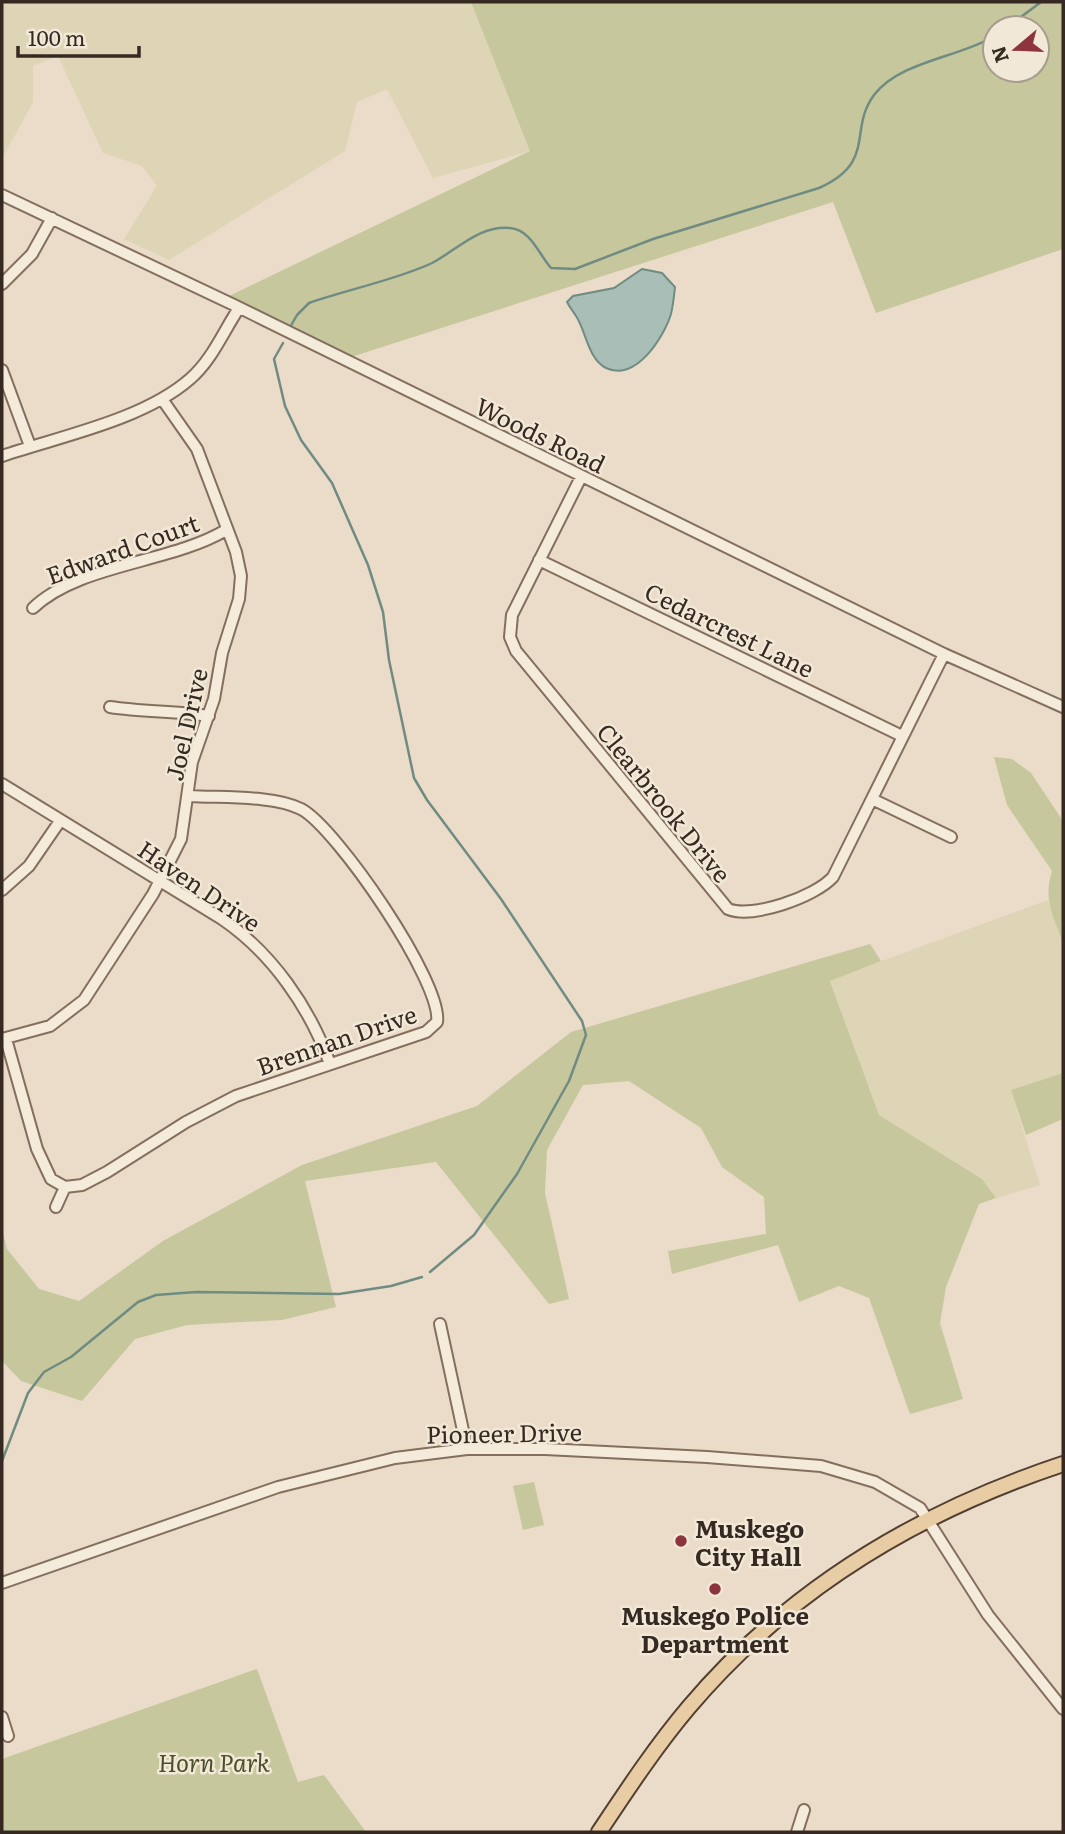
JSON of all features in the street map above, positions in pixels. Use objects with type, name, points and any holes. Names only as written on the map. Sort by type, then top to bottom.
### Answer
[{"type":"main road","points":[[599,1832],[670,1730],[729,1664],[806,1595],[847,1565],[929,1518],[983,1493],[1063,1464]]},
{"type":"street","name":"Woods Road","points":[[2,195],[239,308],[944,654],[1063,707]]},
{"type":"street","points":[[2,284],[32,254],[52,218]]},
{"type":"street","points":[[2,456],[162,400],[192,378],[217,346],[239,308]]},
{"type":"street","points":[[2,370],[30,446]]},
{"type":"street","name":"Joel Drive","points":[[4,1039],[50,1026],[84,1000],[160,881],[181,838],[190,796],[192,762],[209,716],[241,587],[236,552],[197,449],[162,400]]},
{"type":"street","name":"Clearbrook Drive","points":[[581,477],[512,615],[509,628],[513,644],[721,905],[736,913],[751,913],[805,895],[827,883],[838,868],[944,654]]},
{"type":"street","name":"Edward Court","points":[[33,608],[56,591],[199,542],[226,530]]},
{"type":"street","name":"Cedarcrest Lane","points":[[539,560],[902,736]]},
{"type":"street","points":[[110,707],[134,711],[179,710],[209,716]]},
{"type":"street","name":"Haven Drive","points":[[2,784],[231,925],[261,953],[312,1020],[330,1064]]},
{"type":"street","name":"Brennan Drive","points":[[65,1187],[82,1185],[107,1172],[220,1103],[426,1032],[438,1022],[437,1007],[413,952],[318,820],[286,804],[190,796]]},
{"type":"street","points":[[872,799],[951,837]]},
{"type":"street","points":[[2,890],[29,866],[60,821]]},
{"type":"street","points":[[438,1022],[448,1030]]},
{"type":"street","points":[[4,1039],[37,1149],[51,1179],[65,1187],[56,1207]]},
{"type":"street","points":[[440,1324],[467,1449]]},
{"type":"street","name":"Pioneer Drive","points":[[2,1583],[328,1472],[395,1458],[467,1449],[671,1455],[821,1466],[875,1482],[913,1502],[929,1518]]},
{"type":"street","points":[[929,1518],[982,1606],[1059,1696],[1063,1709]]},
{"type":"street","points":[[2,1717],[8,1736]]},
{"type":"street","points":[[797,1832],[804,1810]]},
{"type":"shaded area","points":[[2,2],[471,2],[531,151],[433,178],[387,89],[357,102],[345,151],[169,260],[124,239],[157,186],[142,166],[103,153],[58,56],[33,66],[33,102],[2,159]]},
{"type":"shaded area","points":[[1048,900],[1063,943],[1063,1073],[1011,1090],[1040,1185],[996,1198],[982,1179],[879,1115],[830,980]]},
{"type":"green space","points":[[471,2],[1063,2],[1063,249],[876,313],[833,202],[348,358],[225,298],[530,151]]},
{"type":"green space","points":[[994,757],[1012,759],[1031,773],[1063,821],[1063,943],[1049,899],[1052,871],[1007,805]]},
{"type":"green space","points":[[870,944],[881,961],[830,981],[879,1115],[982,1179],[996,1198],[979,1204],[946,1287],[940,1323],[963,1399],[910,1414],[869,1298],[839,1286],[799,1302],[778,1245],[672,1274],[668,1251],[766,1234],[764,1197],[722,1167],[701,1128],[629,1081],[583,1085],[547,1150],[545,1193],[569,1299],[549,1304],[436,1162],[305,1181],[336,1307],[282,1320],[187,1325],[135,1339],[82,1401],[21,1381],[2,1361],[2,1229],[7,1249],[39,1289],[79,1301],[163,1241],[302,1165],[477,1106],[571,1032]]},
{"type":"green space","points":[[1063,1073],[1063,1119],[1026,1135],[1011,1090]]},
{"type":"green space","points":[[534,1482],[544,1525],[523,1530],[513,1486]]},
{"type":"green space","name":"Horn Park","points":[[257,1669],[298,1782],[324,1775],[366,1832],[2,1832],[2,1759]]},
{"type":"water","points":[[642,269],[662,273],[675,287],[671,314],[655,345],[638,363],[617,371],[606,368],[595,358],[567,302],[573,296],[614,288]]},
{"type":"waterway","points":[[1025,14],[1041,2]]},
{"type":"waterway","points":[[289,329],[297,315],[309,303],[419,269],[488,230],[517,230],[534,243],[551,268],[575,269],[653,239],[819,188],[837,178],[855,156],[867,108],[874,95],[885,84],[914,67],[981,43]]},
{"type":"waterway","points":[[283,343],[274,359],[285,406],[301,440],[332,483],[368,565],[383,612],[389,660],[414,778],[427,800],[501,899],[582,1021],[586,1035],[569,1081],[517,1174],[474,1235],[430,1272]]},
{"type":"waterway","points":[[2,1461],[28,1393],[44,1372],[71,1357],[138,1302],[156,1295],[196,1292],[339,1294],[391,1286],[422,1277]]},
{"type":"place","name":"Muskego City Hall","points":[[681,1541]]},
{"type":"place","name":"Muskego Police Department","points":[[715,1589]]}]
